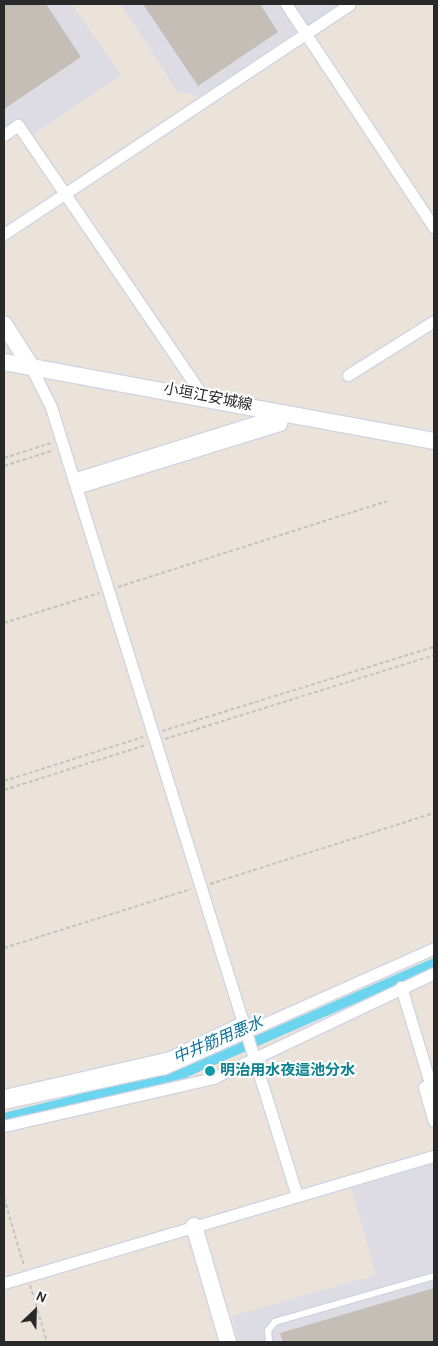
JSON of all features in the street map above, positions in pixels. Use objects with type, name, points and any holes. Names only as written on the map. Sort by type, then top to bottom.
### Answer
[{"type":"main road","points":[[4,324],[30,365]]},
{"type":"main road","name":"小垣江安城線","points":[[4,362],[202,396],[434,441]]},
{"type":"main road","points":[[194,1226],[228,1342]]},
{"type":"street","points":[[286,4],[434,228]]},
{"type":"street","points":[[4,234],[350,4]]},
{"type":"street","points":[[4,135],[18,125],[66,193],[202,396]]},
{"type":"street","points":[[348,376],[434,320]]},
{"type":"street","points":[[30,365],[62,444],[255,1052],[297,1196]]},
{"type":"street","points":[[74,484],[284,412]]},
{"type":"street","points":[[4,1103],[165,1068],[247,1029],[434,948]]},
{"type":"street","points":[[4,1126],[213,1078],[255,1052],[434,973]]},
{"type":"street","points":[[401,987],[434,1096]]},
{"type":"street","points":[[4,1095],[170,1057],[247,1029]]},
{"type":"street","points":[[423,1058],[417,1063],[434,1121]]},
{"type":"street","points":[[4,1283],[434,1156]]},
{"type":"lane","points":[[269,1342],[268,1331],[275,1322],[434,1276]]},
{"type":"path","points":[[4,458],[62,444]]},
{"type":"path","points":[[4,466],[62,444]]},
{"type":"path","points":[[4,623],[387,501]]},
{"type":"path","points":[[4,790],[154,738],[434,647]]},
{"type":"path","points":[[4,781],[434,655]]},
{"type":"path","points":[[4,948],[434,813]]},
{"type":"path","points":[[4,1198],[47,1342]]},
{"type":"shaded area","points":[[4,4],[72,4],[121,75],[31,136],[19,119],[4,129]]},
{"type":"shaded area","points":[[121,4],[281,4],[299,30],[201,97],[177,91]]},
{"type":"shaded area","points":[[291,4],[342,4],[309,26]]},
{"type":"shaded area","points":[[434,1159],[434,1342],[239,1342],[232,1316],[376,1275],[350,1184]]},
{"type":"building","points":[[4,4],[46,4],[81,57],[4,109]]},
{"type":"building","points":[[143,4],[260,4],[278,32],[198,86]]},
{"type":"building","points":[[434,1288],[434,1342],[283,1342],[280,1333]]},
{"type":"waterway","name":"中井筋用悪水","points":[[4,1118],[184,1073],[434,963]]},
{"type":"place","name":"明治用水夜這池分水","points":[[210,1071]]}]
